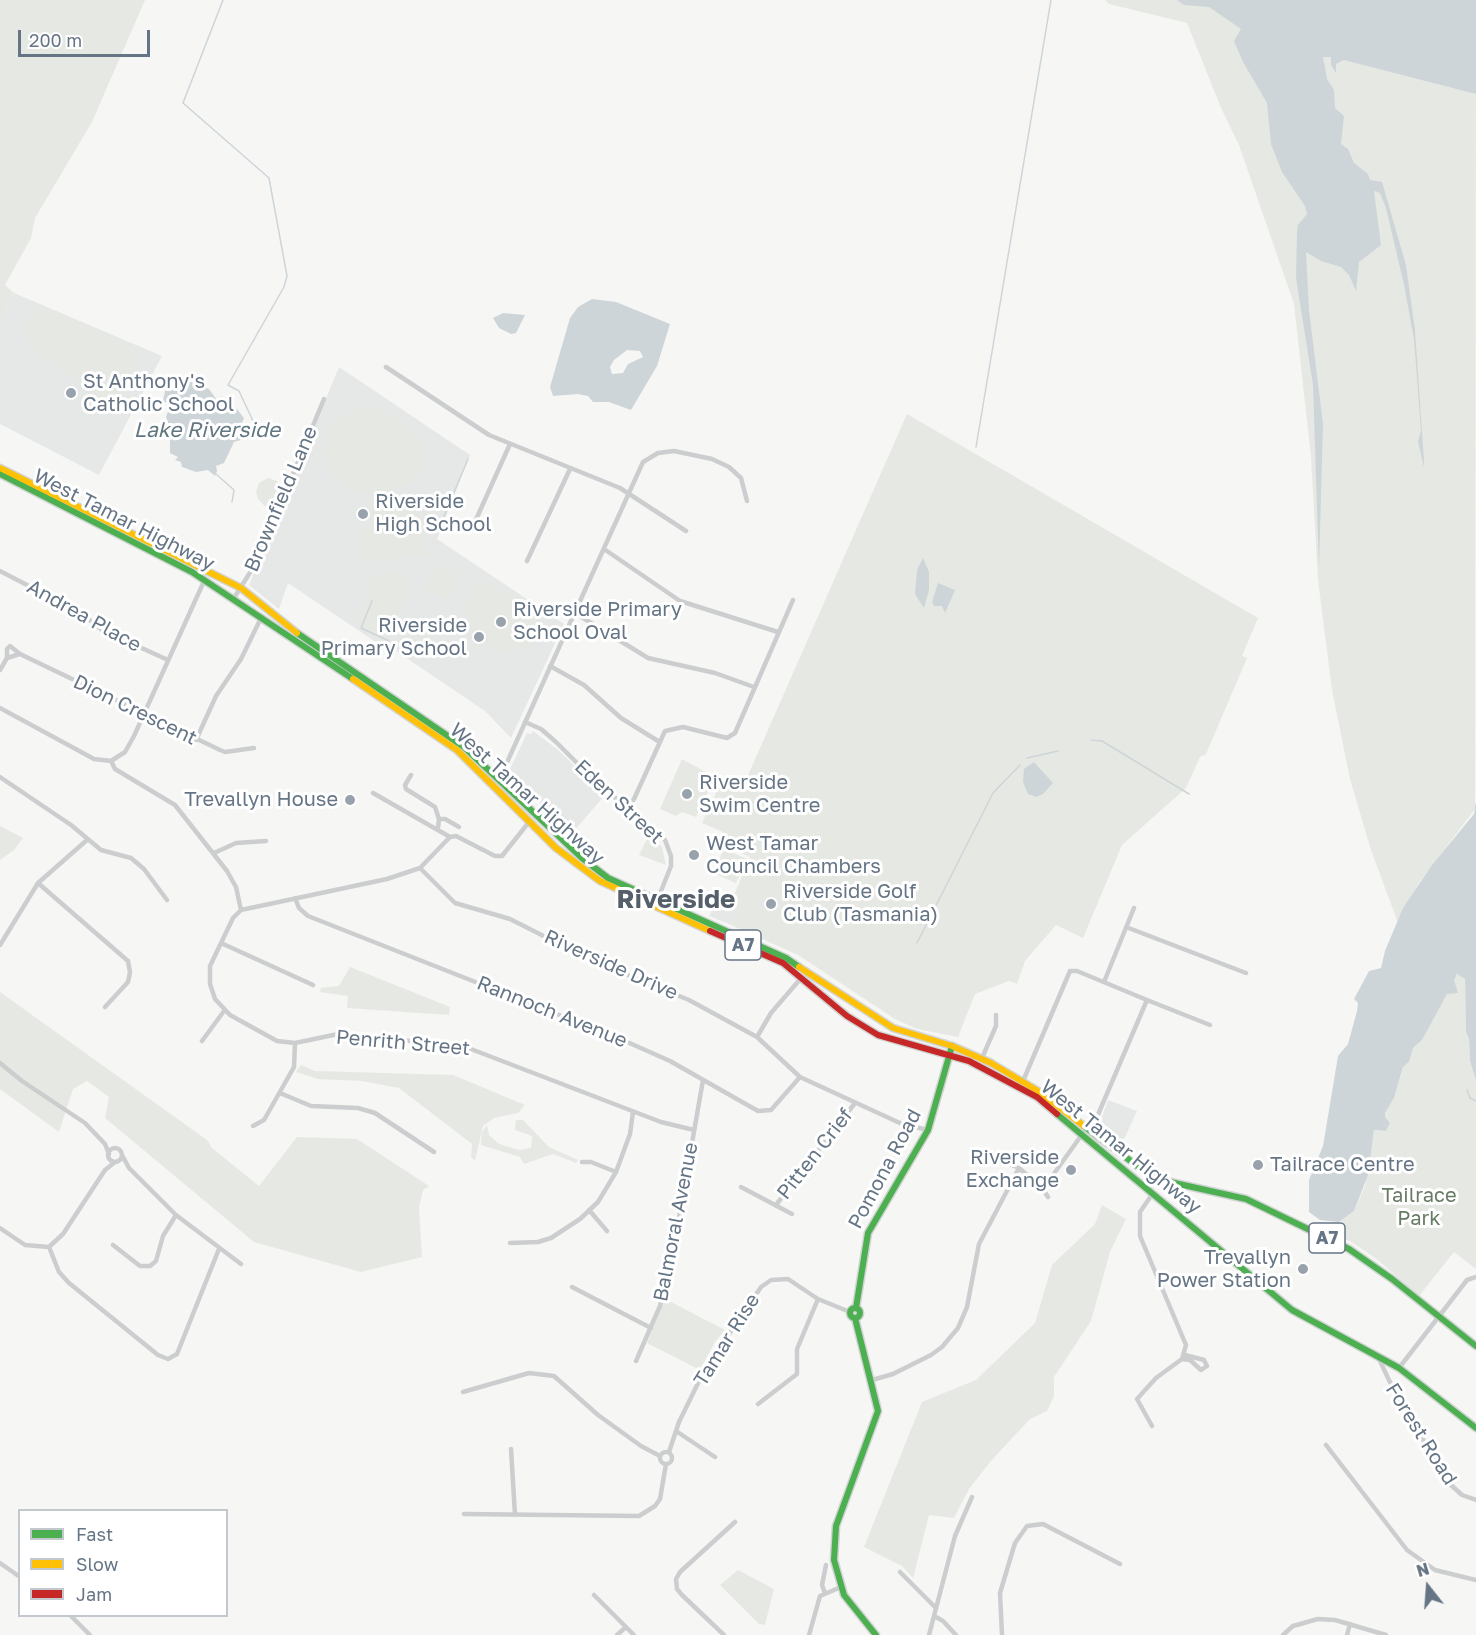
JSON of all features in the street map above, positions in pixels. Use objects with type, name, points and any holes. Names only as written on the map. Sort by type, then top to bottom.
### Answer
[{"type":"main road","name":"West Tamar Highway","points":[[0,468],[241,588],[298,634],[455,740],[595,870],[623,887],[786,958],[892,1028],[952,1046],[982,1058],[1023,1081],[1123,1157],[1158,1178]]},
{"type":"main road","name":"West Tamar Highway","points":[[0,474],[205,579],[262,616],[457,750],[571,861],[609,887],[767,956],[802,977],[860,1026],[887,1038],[976,1064],[1018,1086],[1083,1133],[1292,1310],[1395,1366],[1476,1428]]},
{"type":"main road","points":[[530,822],[536,814]]},
{"type":"main road","name":"Pomona Road","points":[[872,1380],[855,1318],[860,1313],[853,1310],[868,1233],[928,1130],[952,1046]]},
{"type":"main road","points":[[1152,1192],[1158,1178]]},
{"type":"main road","name":"A7","points":[[1158,1178],[1246,1199],[1339,1244],[1381,1270],[1476,1346]]},
{"type":"main road","points":[[872,1380],[878,1405],[876,1419],[836,1526],[834,1560],[841,1587],[853,1609],[873,1634]]},
{"type":"street","points":[[386,367],[476,428],[620,488],[686,531]]},
{"type":"street","name":"Brownfield Lane","points":[[234,598],[256,563],[324,399]]},
{"type":"street","points":[[474,524],[510,444]]},
{"type":"street","points":[[499,780],[643,462],[657,453],[674,451],[700,454],[729,467],[744,484],[747,501]]},
{"type":"street","points":[[527,561],[570,469]]},
{"type":"street","points":[[604,549],[680,601],[778,632]]},
{"type":"street","name":"Andrea Place","points":[[0,571],[81,613],[102,630],[168,660]]},
{"type":"street","points":[[0,708],[94,759],[111,761],[124,752],[205,579]]},
{"type":"street","points":[[627,807],[665,731],[674,727],[703,730],[722,738],[732,736],[793,600]]},
{"type":"street","points":[[574,613],[648,658],[715,673],[754,687]]},
{"type":"street","points":[[196,740],[216,696],[241,659],[262,616]]},
{"type":"street","points":[[0,670],[10,646],[20,654]]},
{"type":"street","points":[[7,657],[20,654]]},
{"type":"street","name":"Dion Crescent","points":[[20,654],[143,715],[225,752],[254,748]]},
{"type":"street","points":[[550,666],[584,685],[621,718],[658,741]]},
{"type":"street","name":"Eden Street","points":[[525,722],[541,729],[593,779],[662,837],[669,847],[671,866],[656,902]]},
{"type":"street","points":[[111,761],[115,769],[175,805],[214,853],[236,887],[241,910]]},
{"type":"street","points":[[411,775],[405,785],[406,789],[435,807],[439,819],[438,828]]},
{"type":"street","points":[[0,777],[71,825],[101,850],[131,858],[144,869],[167,900]]},
{"type":"street","points":[[373,794],[438,828],[450,837]]},
{"type":"street","points":[[439,819],[445,819],[459,827]]},
{"type":"street","points":[[202,1041],[224,1011],[213,996],[209,978],[210,966],[233,918],[241,910],[387,879],[420,868],[450,837],[456,836],[500,856],[530,822]]},
{"type":"street","points":[[0,945],[38,883],[87,840]]},
{"type":"street","points":[[214,853],[236,843],[266,841]]},
{"type":"street","name":"Riverside Drive","points":[[420,868],[455,903],[510,919],[591,960],[689,1000],[756,1037],[800,1077],[902,1124],[928,1130]]},
{"type":"street","points":[[38,883],[128,961],[130,972],[128,982],[105,1007]]},
{"type":"street","name":"Rannoch Avenue","points":[[295,898],[299,908],[308,916],[625,1041],[670,1061],[754,1109],[763,1111],[774,1107],[800,1077]]},
{"type":"street","points":[[1104,982],[1134,908]]},
{"type":"street","points":[[1126,927],[1246,973]]},
{"type":"street","points":[[221,943],[313,985]]},
{"type":"street","points":[[1023,1081],[1067,974],[1074,970],[1210,1025]]},
{"type":"street","points":[[756,1037],[771,1013],[802,977]]},
{"type":"street","points":[[1091,1132],[1147,1000]]},
{"type":"street","name":"Penrith Street","points":[[224,1011],[271,1038],[295,1043],[338,1034],[464,1046],[534,1071],[633,1112],[694,1130]]},
{"type":"street","points":[[982,1058],[996,1026],[996,1015]]},
{"type":"street","points":[[253,1126],[264,1120],[280,1093],[296,1060],[295,1043]]},
{"type":"street","points":[[0,1063],[22,1081],[85,1123],[105,1144],[109,1155],[116,1162],[129,1168]]},
{"type":"street","name":"Balmoral Avenue","points":[[636,1361],[660,1306],[673,1252],[703,1080]]},
{"type":"street","points":[[280,1093],[311,1106],[358,1108],[375,1113],[434,1152]]},
{"type":"street","name":"Pitten Crief","points":[[776,1205],[855,1102]]},
{"type":"street","points":[[510,1243],[538,1242],[550,1238],[589,1210],[607,1189],[616,1172],[630,1134],[633,1112]]},
{"type":"street","points":[[1043,1189],[1083,1133]]},
{"type":"street","points":[[105,1144],[117,1149],[129,1168],[176,1215],[241,1264]]},
{"type":"street","points":[[0,1228],[25,1245],[49,1247],[63,1234],[105,1170],[109,1155],[117,1149]]},
{"type":"street","points":[[982,1152],[1019,1168],[1043,1189],[1048,1197]]},
{"type":"street","points":[[105,1170],[122,1155]]},
{"type":"street","points":[[582,1162],[591,1162],[616,1172]]},
{"type":"street","points":[[872,1380],[893,1374],[931,1355],[942,1347],[958,1328],[967,1307],[979,1244],[1019,1168]]},
{"type":"street","name":"Pitten Crief","points":[[741,1186],[792,1214]]},
{"type":"street","points":[[1152,1192],[1140,1212],[1140,1236],[1185,1340],[1184,1357]]},
{"type":"street","points":[[589,1210],[607,1232]]},
{"type":"street","points":[[113,1245],[141,1266],[150,1266],[156,1261],[163,1236],[176,1215]]},
{"type":"street","points":[[49,1247],[59,1272],[69,1283],[158,1355],[168,1359],[177,1354],[219,1249]]},
{"type":"street","points":[[1385,1373],[1395,1366],[1467,1280],[1474,1277]]},
{"type":"street","name":"Tamar Rise","points":[[666,1464],[672,1461],[669,1452],[676,1431],[704,1371],[761,1287],[771,1281],[788,1279],[818,1299],[853,1310]]},
{"type":"street","points":[[572,1287],[651,1328]]},
{"type":"street","points":[[759,1404],[797,1374],[797,1348],[818,1299]]},
{"type":"street","name":"Forest Road","points":[[1378,1356],[1385,1373],[1451,1485],[1462,1495],[1476,1500]]},
{"type":"street","points":[[1152,1426],[1135,1401],[1156,1378],[1184,1357],[1204,1360],[1207,1366],[1201,1370],[1184,1357]]},
{"type":"street","points":[[463,1392],[529,1373],[554,1376],[598,1415],[641,1446],[660,1456],[666,1464],[660,1498],[648,1512],[639,1516],[464,1514]]},
{"type":"street","points":[[676,1431],[715,1457]]},
{"type":"street","points":[[1326,1445],[1407,1550],[1435,1570],[1476,1580]]},
{"type":"street","points":[[511,1449],[514,1515]]},
{"type":"street","points":[[660,1456],[664,1452],[669,1452]]},
{"type":"street","points":[[929,1635],[955,1536],[972,1497]]},
{"type":"street","points":[[724,1635],[677,1589],[676,1580],[680,1572],[735,1522]]},
{"type":"street","points":[[1002,1635],[1000,1593],[1015,1543],[1027,1526],[1038,1523],[1047,1525],[1120,1564]]},
{"type":"street","points":[[0,1563],[18,1576]]},
{"type":"street","points":[[825,1593],[822,1585],[826,1564]]},
{"type":"street","points":[[900,1572],[936,1608]]},
{"type":"street","points":[[809,1635],[819,1598],[841,1587]]},
{"type":"street","points":[[594,1595],[634,1635]]},
{"type":"street","points":[[934,1616],[940,1618],[956,1635]]},
{"type":"street","points":[[72,1617],[90,1635]]},
{"type":"street","points":[[1283,1635],[1293,1626],[1318,1619],[1350,1624],[1386,1635]]},
{"type":"street","points":[[1347,1635],[1350,1624]]},
{"type":"street","points":[[618,1635],[626,1627]]},
{"type":"shaded area","name":"St Anthony's Catholic School","points":[[14,293],[162,356],[99,475],[0,424],[0,323]]},
{"type":"shaded area","name":"Riverside High School","points":[[339,367],[470,455],[437,539],[564,624],[511,738],[485,711],[396,651],[393,650],[392,653],[288,583],[279,609],[249,585]]},
{"type":"shaded area","points":[[533,731],[557,749],[605,795],[573,832],[507,776],[527,733],[531,734]]},
{"type":"shaded area","points":[[719,894],[741,903],[731,925],[709,916]]},
{"type":"shaded area","points":[[1108,1100],[1137,1111],[1121,1146],[1098,1128]]},
{"type":"green space","points":[[0,0],[145,0],[92,122],[35,218],[31,238],[5,285],[14,293],[0,323]]},
{"type":"green space","points":[[1105,0],[1230,0],[1476,87],[1475,809],[1419,883],[1398,923],[1371,850],[1350,779],[1332,690],[1318,580],[1311,457],[1294,304],[1239,145],[1221,108],[1187,23],[1109,4]]},
{"type":"green space","points":[[38,305],[142,350],[113,405],[34,351],[24,332]]},
{"type":"green space","points":[[366,408],[382,410],[397,417],[418,439],[423,451],[424,463],[418,475],[390,491],[369,494],[342,485],[328,471],[324,460],[323,448],[332,426],[348,413]]},
{"type":"green space","points":[[907,414],[1258,618],[1242,656],[1247,658],[1206,754],[1200,757],[1186,788],[1122,845],[1083,938],[1056,925],[1025,961],[1017,984],[1009,981],[975,994],[958,1037],[917,1029],[895,1019],[798,955],[731,925],[740,903],[732,900],[750,857],[718,843],[723,832],[702,823],[711,802],[733,810],[713,800],[722,778],[742,789]]},
{"type":"green space","points":[[268,478],[277,481],[282,488],[272,514],[258,499],[256,492],[259,483]]},
{"type":"green space","points":[[417,492],[420,516],[371,523],[368,498]]},
{"type":"green space","points":[[422,518],[427,555],[364,563],[358,526]]},
{"type":"green space","points":[[438,564],[460,577],[446,600],[425,587]]},
{"type":"green space","points":[[404,571],[407,596],[386,641],[359,627],[358,621],[366,600],[368,576]]},
{"type":"green space","name":"Riverside Primary School Oval","points":[[476,584],[491,584],[495,591],[506,590],[525,603],[539,632],[531,648],[499,651],[487,646],[476,636],[464,612],[466,604],[476,592]]},
{"type":"green space","points":[[413,622],[435,635],[423,656],[401,643]]},
{"type":"green space","name":"Riverside Swim Centre","points":[[682,759],[711,775],[708,783],[711,785],[703,803],[707,805],[705,810],[700,808],[696,817],[682,812],[676,816],[660,809]]},
{"type":"green space","points":[[0,826],[23,838],[14,850],[0,860]]},
{"type":"green space","points":[[650,833],[662,847],[666,865],[639,855]]},
{"type":"green space","points":[[724,849],[747,859],[736,883],[713,873]]},
{"type":"green space","points":[[350,967],[450,1007],[449,1015],[347,1008],[348,996],[320,992],[321,988],[339,986]]},
{"type":"green space","name":"Tailrace Park","points":[[1455,975],[1460,975],[1465,979],[1466,1032],[1469,1039],[1470,1061],[1476,1081],[1476,1269],[1454,1252],[1419,1296],[1378,1260],[1350,1241],[1335,1236],[1342,1220],[1354,1211],[1365,1186],[1374,1130],[1386,1131],[1390,1123],[1385,1113],[1394,1098],[1403,1067],[1409,1062],[1412,1048],[1422,1040],[1427,1026],[1447,994],[1450,993]]},
{"type":"green space","points":[[0,992],[207,1140],[212,1148],[259,1186],[297,1137],[357,1139],[429,1186],[423,1190],[419,1207],[422,1257],[361,1272],[254,1242],[105,1118],[109,1097],[87,1081],[73,1089],[59,1132],[0,1089]]},
{"type":"green space","points":[[301,1065],[315,1071],[453,1075],[525,1105],[518,1113],[494,1118],[483,1126],[475,1161],[471,1157],[472,1144],[399,1088],[362,1081],[318,1079],[296,1072]]},
{"type":"green space","points":[[516,1120],[523,1120],[549,1147],[578,1160],[576,1163],[553,1154],[524,1164],[520,1157],[481,1145],[482,1132],[487,1125],[489,1135],[499,1144],[519,1150],[531,1148],[532,1136],[515,1130]]},
{"type":"green space","points":[[1102,1205],[1126,1219],[1110,1252],[1091,1321],[1054,1377],[1054,1396],[1047,1411],[1030,1419],[990,1462],[969,1489],[954,1518],[929,1515],[913,1578],[902,1566],[864,1547],[922,1402],[976,1380],[1035,1323],[1052,1265],[1095,1224]]},
{"type":"green space","points":[[665,1299],[725,1330],[715,1342],[700,1370],[647,1343]]},
{"type":"green space","points":[[738,1570],[774,1589],[765,1625],[759,1624],[720,1585]]},
{"type":"water","points":[[1177,0],[1476,0],[1476,94],[1344,60],[1336,64],[1336,73],[1331,65],[1331,57],[1323,57],[1327,79],[1334,90],[1335,108],[1344,116],[1341,144],[1348,149],[1354,163],[1368,174],[1370,180],[1382,182],[1406,265],[1415,330],[1424,467],[1418,442],[1421,431],[1414,339],[1386,208],[1380,193],[1374,191],[1381,245],[1359,262],[1356,291],[1349,275],[1341,267],[1321,261],[1306,252],[1309,310],[1323,424],[1319,569],[1313,385],[1296,278],[1298,225],[1307,214],[1305,206],[1282,172],[1271,144],[1267,103],[1243,62],[1234,41],[1241,29],[1209,7],[1184,5]]},
{"type":"water","points":[[592,299],[616,302],[670,324],[657,366],[631,410],[609,402],[593,402],[588,396],[578,394],[553,396],[550,387],[570,318],[578,307]],"holes":[[[627,350],[640,351],[643,357],[628,364],[623,373],[612,374],[610,367],[614,360]]]},
{"type":"water","points":[[503,313],[525,315],[516,333],[511,334],[499,328],[493,318]]},
{"type":"water","name":"Lake Riverside","points":[[175,379],[183,379],[209,389],[217,400],[222,396],[222,401],[227,403],[229,399],[244,418],[237,435],[244,436],[244,439],[234,442],[224,463],[216,466],[215,476],[208,470],[196,472],[182,467],[181,462],[175,460],[178,457],[170,453],[170,435],[175,431],[175,427],[168,424],[166,417],[170,406],[163,400],[166,387],[173,387]]},
{"type":"water","points":[[923,558],[929,572],[929,590],[924,608],[915,594],[917,570]]},
{"type":"water","points":[[938,583],[955,590],[945,613],[942,606],[934,606],[932,602]]},
{"type":"water","points":[[1034,762],[1053,783],[1043,794],[1036,797],[1028,794],[1023,782],[1024,769]]},
{"type":"water","points":[[1476,801],[1476,1081],[1470,1061],[1469,1039],[1466,1032],[1465,979],[1457,974],[1454,980],[1458,993],[1447,994],[1422,1040],[1413,1048],[1409,1062],[1403,1067],[1394,1098],[1385,1113],[1390,1123],[1386,1131],[1374,1130],[1368,1175],[1354,1211],[1339,1222],[1320,1220],[1309,1212],[1309,1180],[1323,1146],[1338,1056],[1348,1044],[1357,1011],[1358,1003],[1354,999],[1369,971],[1381,968],[1385,951],[1403,908],[1432,865],[1474,814]]},
{"type":"waterway","points":[[223,0],[183,103],[269,178],[287,276],[284,287],[228,385],[239,391],[254,423],[250,432],[237,436]]},
{"type":"waterway","points":[[976,447],[1051,0]]},
{"type":"waterway","points":[[440,526],[468,459]]},
{"type":"waterway","points":[[216,474],[234,490],[232,502]]},
{"type":"waterway","points":[[372,601],[361,628],[389,641]]},
{"type":"waterway","points":[[1091,740],[1102,741],[1189,794]]},
{"type":"waterway","points":[[1027,758],[1058,751]]},
{"type":"waterway","points":[[917,943],[993,793],[1020,765]]},
{"type":"waterway","points":[[1467,1090],[1470,1098],[1476,1101]]},
{"type":"traffic: fast","points":[[0,474],[192,572],[353,679]]},
{"type":"traffic: fast","points":[[297,633],[464,747],[582,858],[608,878],[786,958],[799,967]]},
{"type":"traffic: fast","points":[[856,1308],[868,1233],[928,1130],[952,1046]]},
{"type":"traffic: fast","points":[[1057,1114],[1292,1310],[1399,1368],[1476,1428]]},
{"type":"traffic: fast","points":[[1084,1126],[1144,1171],[1170,1182],[1246,1199],[1349,1249],[1392,1279],[1476,1346]]},
{"type":"traffic: fast","points":[[855,1308],[860,1313],[855,1318],[850,1313],[855,1308]]},
{"type":"traffic: fast","points":[[855,1318],[878,1411],[836,1526],[834,1560],[844,1595],[876,1635]]},
{"type":"traffic: slow","points":[[0,468],[241,588],[297,633]]},
{"type":"traffic: slow","points":[[353,679],[457,750],[556,848],[600,881],[710,931]]},
{"type":"traffic: slow","points":[[799,967],[893,1028],[952,1046],[991,1063],[1038,1091],[1084,1126]]},
{"type":"traffic: jam","points":[[710,931],[783,963],[847,1016],[878,1035],[969,1061],[1037,1097],[1057,1114]]},
{"type":"place","name":"St Anthony's Catholic School","points":[[71,393]]},
{"type":"place","name":"Riverside High School","points":[[363,514]]},
{"type":"place","name":"Riverside Primary School Oval","points":[[501,622]]},
{"type":"place","name":"Riverside Primary School","points":[[479,637]]},
{"type":"place","name":"Riverside Swim Centre","points":[[687,794]]},
{"type":"place","name":"Trevallyn House","points":[[350,800]]},
{"type":"place","name":"West Tamar Council Chambers","points":[[694,855]]},
{"type":"place","name":"Riverside Golf Club (Tasmania)","points":[[771,904]]},
{"type":"place","name":"Tailrace Centre","points":[[1258,1165]]},
{"type":"place","name":"Riverside Exchange","points":[[1071,1170]]},
{"type":"place","name":"Trevallyn Power Station","points":[[1303,1269]]},
{"type":"district","name":"Riverside","points":[[676,900]]}]
